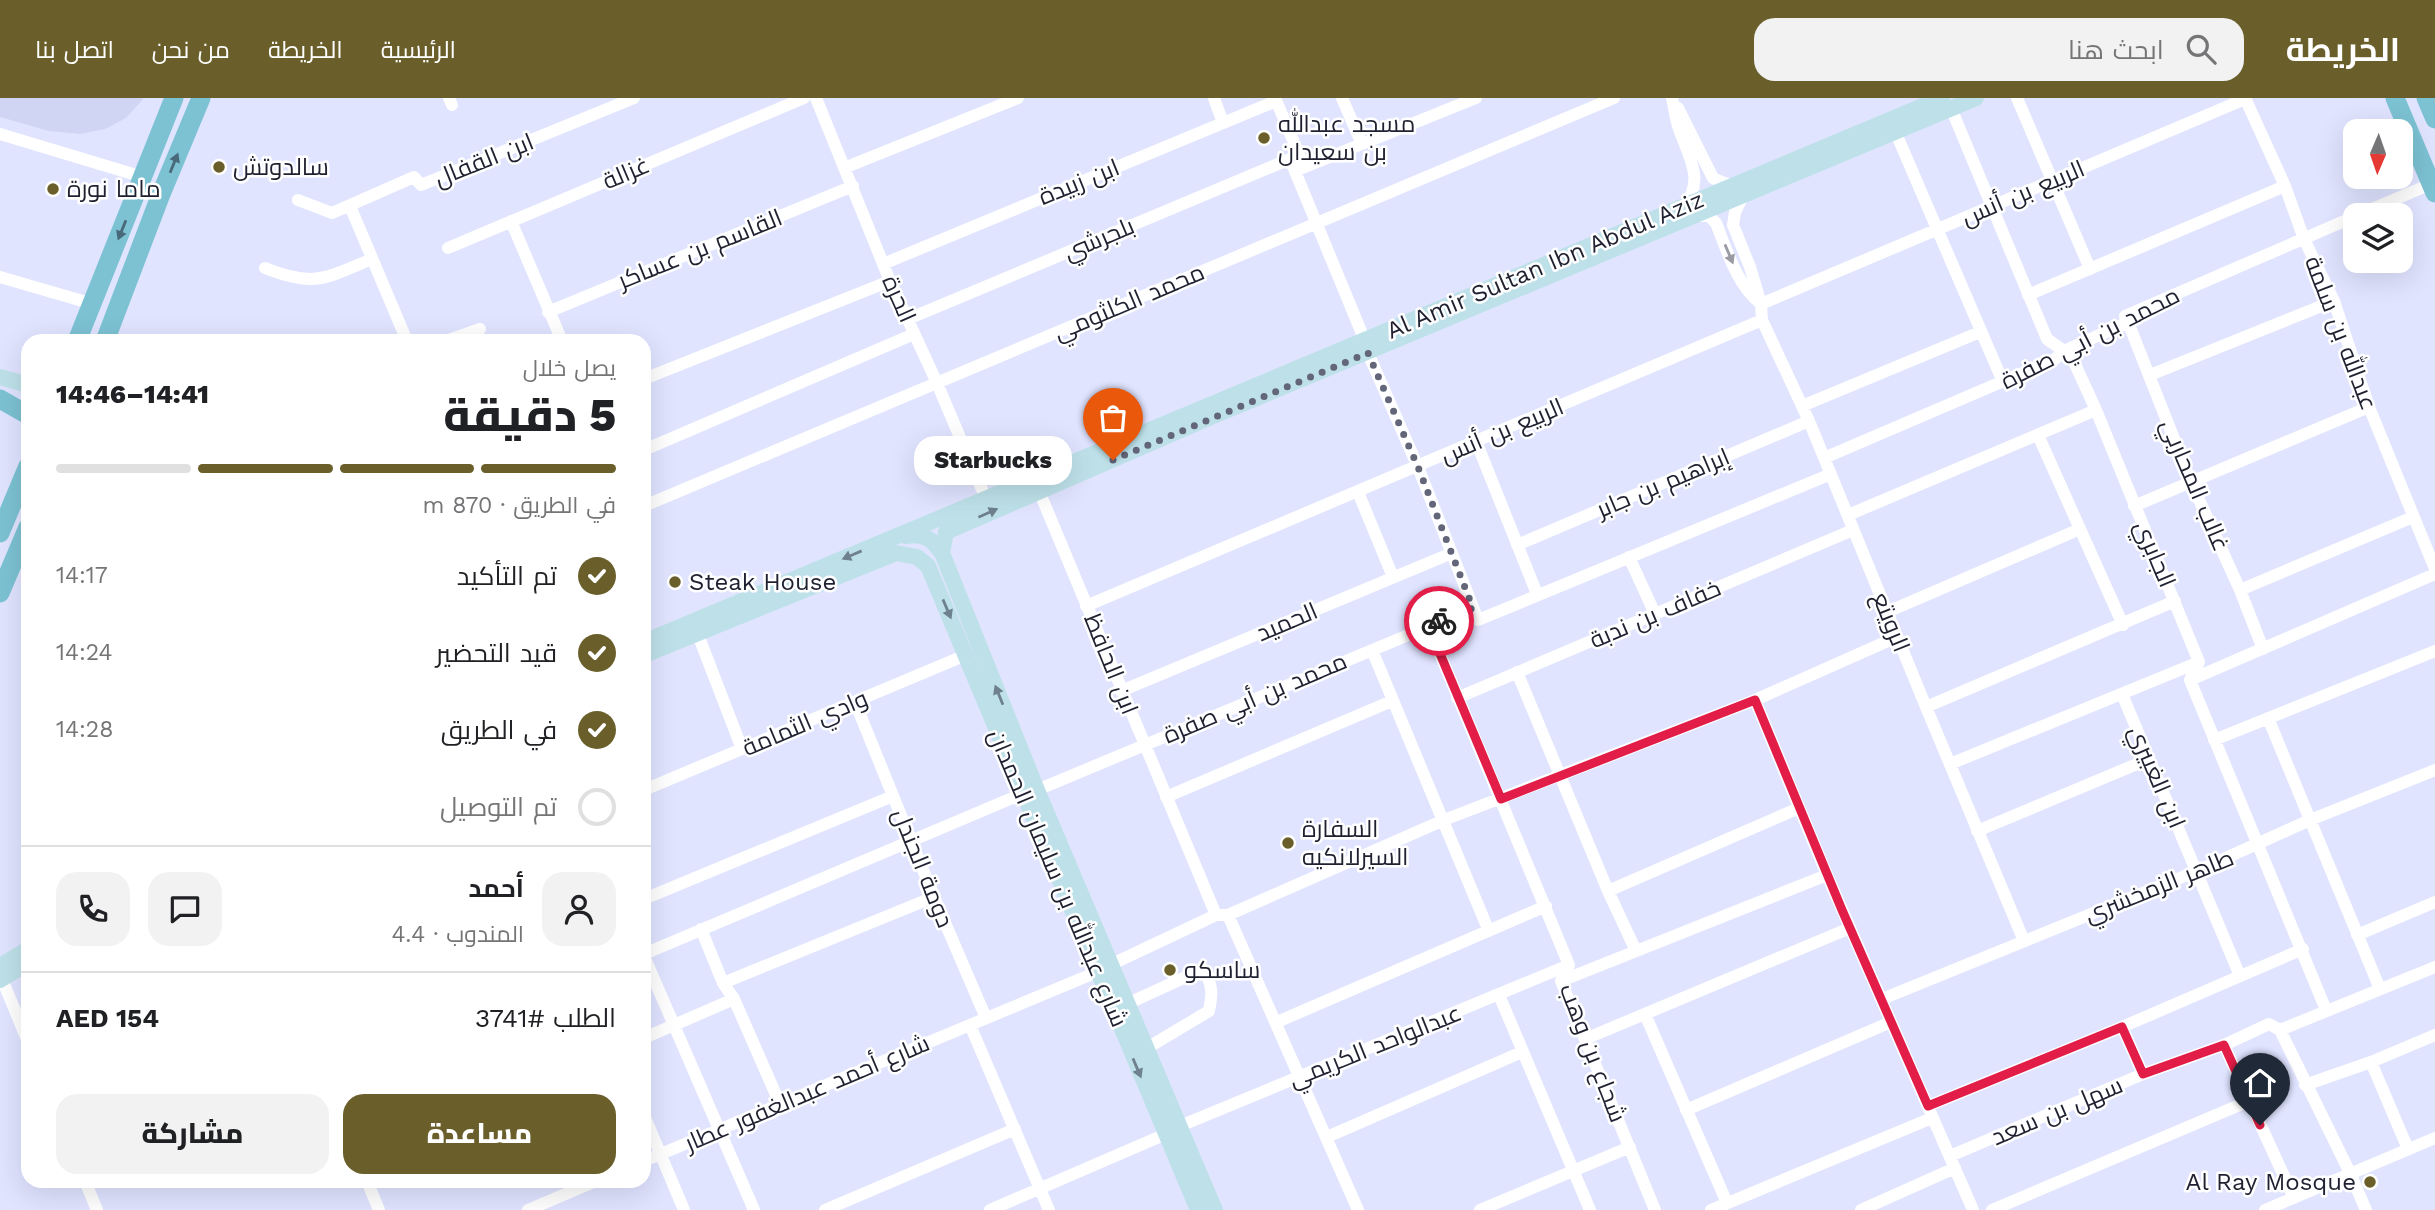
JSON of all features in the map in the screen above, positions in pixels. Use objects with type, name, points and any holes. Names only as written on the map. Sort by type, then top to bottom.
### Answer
[{"type":"main road","points":[[81,334],[174,98]]},
{"type":"main road","points":[[108,334],[201,98]]},
{"type":"main road","points":[[2395,98],[2433,189]]},
{"type":"main road","points":[[2426,98],[2435,120]]},
{"type":"main road","points":[[0,398],[21,411]]},
{"type":"main road","points":[[0,533],[21,483]]},
{"type":"main road","points":[[0,593],[21,544]]},
{"type":"street","name":"ابن القفال","points":[[298,200],[332,213],[414,177],[421,185],[634,98]]},
{"type":"street","name":"غزالة","points":[[448,248],[804,98]]},
{"type":"street","name":"الحرة","points":[[816,98],[890,281],[986,499]]},
{"type":"street","points":[[844,168],[1018,98]]},
{"type":"street","points":[[1214,98],[1223,123]]},
{"type":"street","points":[[1342,98],[1362,144]]},
{"type":"street","name":"بلجرشي","points":[[908,319],[1476,98]]},
{"type":"street","name":"محمد الكلثومي","points":[[651,503],[1614,98]]},
{"type":"street","points":[[1672,98],[1713,178],[1739,189]]},
{"type":"street","points":[[1672,98],[1677,125],[1692,164],[1694,179],[1694,190],[1687,212],[1709,216],[1716,223],[1740,282],[1748,294],[1761,304]]},
{"type":"street","name":"Al Amir Sultan Ibn Abdul Aziz","points":[[651,639],[880,543],[942,526],[1039,491],[1367,347],[1739,189],[1947,103],[1976,98]]},
{"type":"street","points":[[2017,98],[2090,269]]},
{"type":"street","name":"الربيع بن أنس","points":[[1761,304],[2245,98]]},
{"type":"street","name":"عبدالله بن سلمة","points":[[2245,98],[2285,186],[2304,239],[2334,301],[2370,407],[2435,571]]},
{"type":"street","points":[[1275,99],[1316,223],[1476,614]]},
{"type":"street","name":"ابن زبيدة","points":[[883,264],[1275,99]]},
{"type":"street","name":"Al Amir Sultan Ibn Abdul Aziz","points":[[1739,189],[1895,131],[1947,103]]},
{"type":"street","name":"الجابري","points":[[1947,103],[2047,339],[2064,351],[2075,364],[2096,410],[2199,662]]},
{"type":"street","points":[[1895,131],[2003,382]]},
{"type":"street","points":[[0,134],[143,177]]},
{"type":"street","name":"القاسم بن عساكر","points":[[548,312],[853,186]]},
{"type":"street","points":[[2028,295],[2285,186]]},
{"type":"street","name":"الرويتع","points":[[1739,189],[1733,225],[1761,304],[1762,320],[1810,421],[2024,941]]},
{"type":"street","name":"محمد بن أبي صفرة","points":[[2394,203],[2433,189]]},
{"type":"street","points":[[350,206],[404,334]]},
{"type":"street","points":[[512,222],[559,334]]},
{"type":"street","name":"محمد بن أبي صفرة","points":[[1824,458],[2055,359],[2064,351],[2128,322],[2125,316],[2343,222]]},
{"type":"street","points":[[265,268],[300,280],[320,279],[372,259]]},
{"type":"street","points":[[0,276],[93,304]]},
{"type":"street","points":[[651,376],[890,281]]},
{"type":"street","points":[[2150,375],[2334,301]]},
{"type":"street","name":"الربيع بن أنس","points":[[1086,606],[1762,320]]},
{"type":"street","name":"غالب المحاربي","points":[[2128,322],[2191,482],[2263,649]]},
{"type":"street","points":[[466,334],[480,329]]},
{"type":"street","points":[[1802,406],[1980,332]]},
{"type":"street","points":[[651,447],[914,334]]},
{"type":"street","name":"Al Amir Sultan Ibn Abdul Aziz","points":[[942,526],[986,499],[1367,347]]},
{"type":"street","points":[[0,377],[21,384]]},
{"type":"street","points":[[0,398],[21,403]]},
{"type":"street","points":[[2134,506],[2370,407]]},
{"type":"street","points":[[1848,515],[2096,410]]},
{"type":"street","name":"إبراهيم بن جابر","points":[[1517,545],[1810,421]]},
{"type":"street","points":[[2038,435],[2123,625]]},
{"type":"street","points":[[1476,441],[1538,594]]},
{"type":"street","name":"محمد بن أبي صفرة","points":[[651,958],[701,929],[1428,625],[1476,614],[1538,594],[1831,474]]},
{"type":"street","name":"ابن الحافظ","points":[[1039,491],[1166,797],[1277,1022],[1358,1210]]},
{"type":"street","points":[[1358,492],[1392,577]]},
{"type":"street","points":[[2239,590],[2413,517]]},
{"type":"street","points":[[651,652],[903,553],[926,539],[930,525],[942,526],[943,553]]},
{"type":"street","points":[[1887,612],[2080,529]]},
{"type":"street","name":"خفاف بن ندبة","points":[[1457,698],[1853,530]]},
{"type":"street","points":[[880,543],[909,535],[926,539],[943,553]]},
{"type":"street","name":"شارع عبدالله بن سليمان الحمدان","points":[[926,539],[922,554],[1030,793],[1173,1130],[1215,1210]]},
{"type":"street","points":[[903,553],[928,566],[928,551],[934,548],[943,553]]},
{"type":"street","name":"شارع عبدالله بن سليمان الحمدان","points":[[943,553],[1030,793]]},
{"type":"street","name":"الحميد","points":[[1121,691],[1452,554]]},
{"type":"street","points":[[1629,557],[1654,614]]},
{"type":"street","points":[[2190,680],[2435,571]]},
{"type":"street","points":[[1926,707],[2175,601]]},
{"type":"street","name":"شجاع بن وهب","points":[[1428,625],[1569,965],[1560,981],[1655,1210]]},
{"type":"street","points":[[698,632],[742,749]]},
{"type":"street","points":[[1049,1210],[970,1024],[1444,820],[1755,700],[1897,637]]},
{"type":"street","points":[[1372,649],[1488,929]]},
{"type":"street","points":[[2214,740],[2435,650]]},
{"type":"street","name":"وادي الثمامة","points":[[651,787],[966,655]]},
{"type":"street","points":[[2199,662],[2190,680],[2326,1010]]},
{"type":"street","points":[[1950,764],[2199,662]]},
{"type":"street","points":[[1517,672],[1608,891],[1636,951]]},
{"type":"street","name":"ابن الغبيري","points":[[2122,694],[2240,976]]},
{"type":"street","points":[[1755,700],[1827,875],[1973,1210]]},
{"type":"street","points":[[1166,797],[1392,701]]},
{"type":"street","name":"دومة الجندل","points":[[855,702],[986,1018]]},
{"type":"street","points":[[2268,718],[2380,989]]},
{"type":"street","points":[[1977,831],[2148,759]]},
{"type":"street","name":"طاهر الزمخشري","points":[[1882,999],[2197,871],[2310,820],[2435,770]]},
{"type":"street","points":[[651,896],[893,796]]},
{"type":"street","points":[[1608,891],[1799,808]]},
{"type":"street","points":[[1560,981],[1827,875]]},
{"type":"street","points":[[723,983],[934,897]]},
{"type":"street","points":[[2357,935],[2435,902]]},
{"type":"street","points":[[1277,1022],[1546,906]]},
{"type":"street","points":[[1585,1039],[1850,928]]},
{"type":"street","points":[[701,929],[723,983],[734,999],[780,1104]]},
{"type":"street","points":[[1711,1210],[2303,949]]},
{"type":"street","points":[[1,975],[21,956]]},
{"type":"street","name":"عبدالواحد الكريمي","points":[[990,1210],[1173,1130],[1569,965]]},
{"type":"street","points":[[1,975],[21,966]]},
{"type":"street","name":"سهل بن سعد","points":[[1861,1210],[1952,1162],[2143,1074],[2224,1045],[2269,1024],[2280,1030],[2435,967]]},
{"type":"street","name":"شارع عبدالله بن سليمان الحمدان","points":[[1103,968],[1129,1003],[1147,1048],[1198,1210]]},
{"type":"street","points":[[1129,1003],[1190,975],[1206,974],[1210,982],[1212,994],[1209,1011],[1147,1048]]},
{"type":"street","points":[[1,975],[21,1025]]},
{"type":"street","points":[[651,975],[754,1210]]},
{"type":"street","points":[[1499,995],[1590,1210]]},
{"type":"street","points":[[651,1035],[734,999]]},
{"type":"street","points":[[1645,1014],[1727,1203]]},
{"type":"street","points":[[1686,1110],[1891,1022]]},
{"type":"street","name":"شارع أحمد عبدالغفور عطار","points":[[651,1158],[970,1024]]},
{"type":"street","points":[[2122,1027],[2143,1074]]},
{"type":"street","points":[[2280,1030],[2366,1210]]},
{"type":"street","points":[[2305,1084],[2371,1062],[2435,1035]]},
{"type":"street","points":[[2224,1045],[2294,1198]]},
{"type":"street","points":[[1327,1137],[1522,1052]]},
{"type":"street","points":[[2371,1062],[2408,1149]]},
{"type":"street","points":[[1992,1210],[2249,1101]]},
{"type":"street","points":[[825,1210],[1015,1129]]},
{"type":"street","points":[[651,1131],[684,1210]]},
{"type":"street","points":[[2265,1210],[2435,1138]]},
{"type":"street","points":[[1480,1210],[1630,1147]]},
{"type":"street","points":[[88,1188],[97,1210]]},
{"type":"street","points":[[370,1188],[379,1210]]},
{"type":"street","points":[[532,1209],[581,1188]]},
{"type":"shaded area","points":[[0,98],[144,98],[126,118],[105,129],[80,134],[49,131],[0,117]]},
{"type":"way so far","points":[[1113,460],[1368,353],[1418,467],[1473,608],[1439,621]]},
{"type":"place","name":"مسجد عبدالله بن سعيدان","points":[[1264,138]]},
{"type":"place","name":"سالدوتش","points":[[219,167]]},
{"type":"place","name":"ماما نورة","points":[[53,189]]},
{"type":"place","name":"Starbucks","points":[[1113,460]]},
{"type":"place","name":"Steak House","points":[[675,582]]},
{"type":"place","name":"السفارة السيرلانكيه","points":[[1288,843]]},
{"type":"place","name":"ساسكو","points":[[1170,970]]},
{"type":"place","name":"Al Ray Mosque","points":[[2370,1182]]},
{"type":"route","points":[[1439,621],[1428,625],[1501,799],[1755,700],[1842,910],[1928,1106],[2122,1027],[2143,1074],[2224,1045],[2260,1125]]}]
